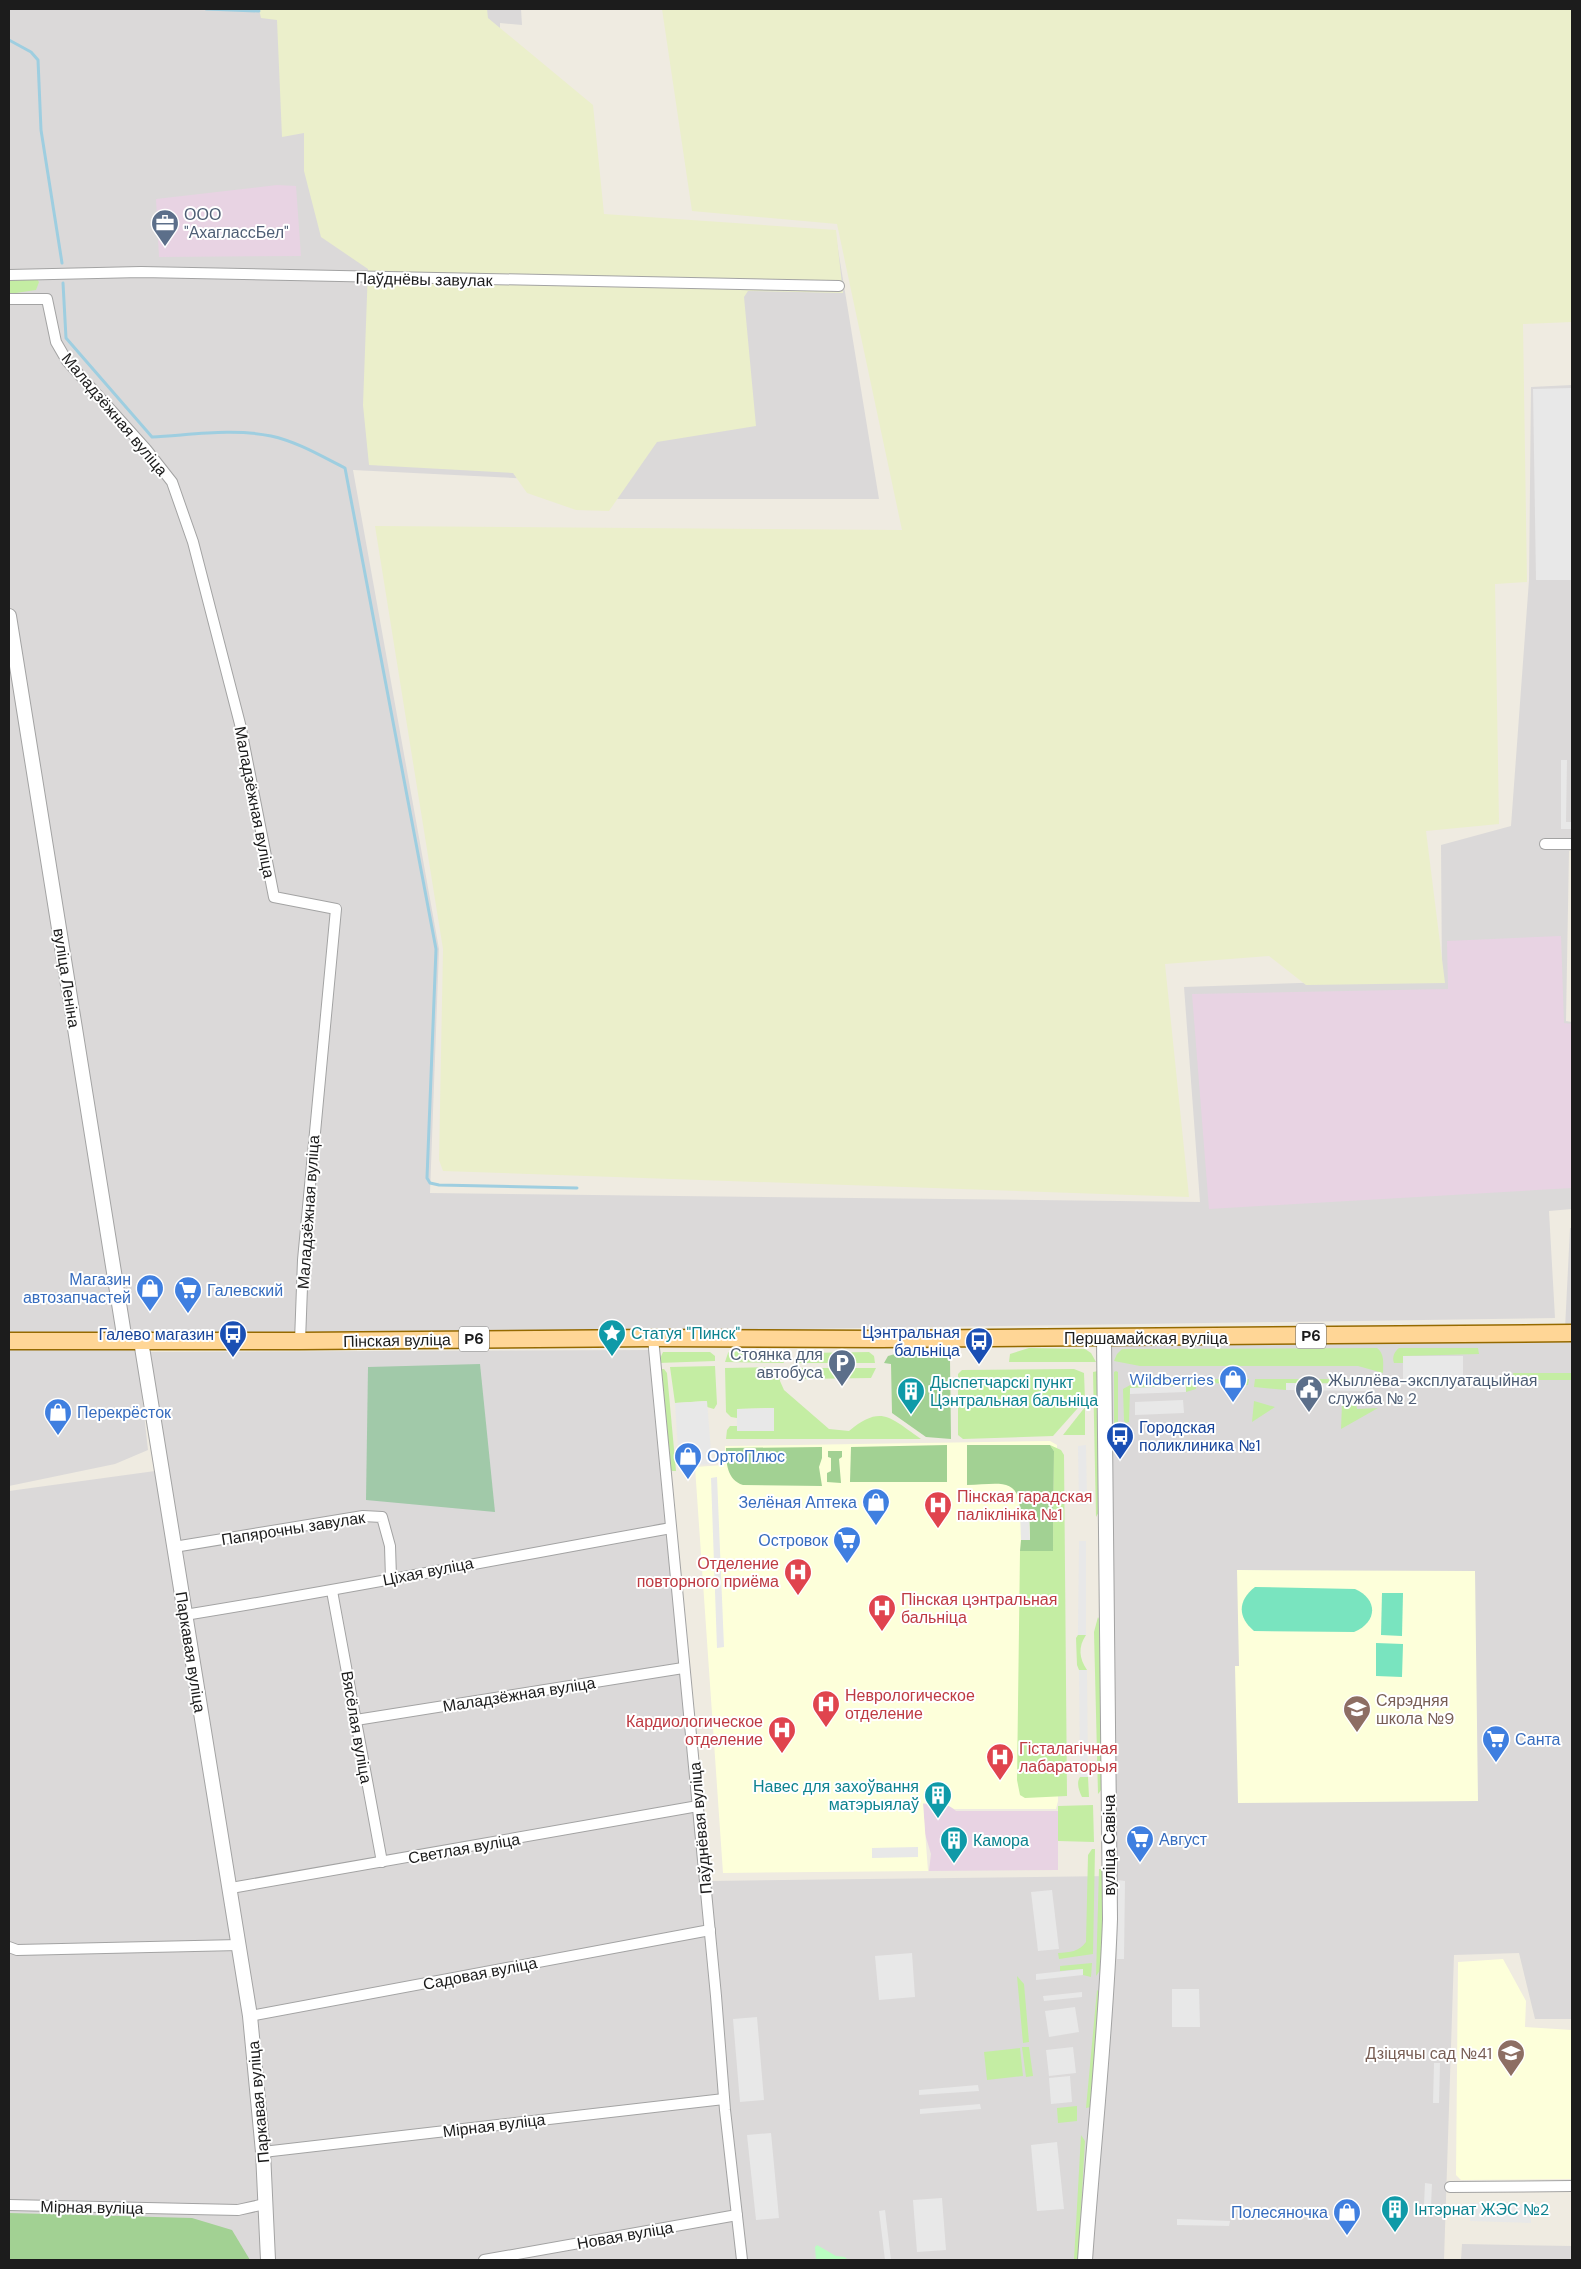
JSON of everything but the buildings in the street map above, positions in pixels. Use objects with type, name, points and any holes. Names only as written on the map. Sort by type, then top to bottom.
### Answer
[{"type":"main road","name":"Першамайская вуліца","points":[[653,1338],[1104,1338],[1572,1333]]},
{"type":"main road","name":"Пінская вуліца","points":[[9,1341],[653,1338]]},
{"type":"street","name":"Паўднёвы завулак","points":[[9,275],[141,272],[839,286]]},
{"type":"street","name":"Маладзёжная вуліца","points":[[9,299],[47,299],[56,342],[67,361],[146,449],[172,482],[193,542],[240,724],[274,898],[336,909],[302,1260],[300,1341]]},
{"type":"street","name":"вуліца Леніна","points":[[9,616],[133,1341],[144,1360]]},
{"type":"street","points":[[1545,844],[1572,844]]},
{"type":"street","name":"Паўднёвая вуліца","points":[[653,1338],[683,1668],[710,1930],[724,2099],[742,2260]]},
{"type":"street","name":"вуліца Савіча","points":[[1085,2260],[1094,2129],[1107,2000],[1110,1919],[1104,1338]]},
{"type":"street","name":"Паркавая вуліца","points":[[144,1360],[231,1888],[250,2016],[264,2152],[268,2260]]},
{"type":"street","name":"Папярочны завулак","points":[[174,1547],[363,1516],[382,1517],[390,1546],[391,1578]]},
{"type":"street","name":"Ціхая вуліца","points":[[185,1615],[332,1591],[391,1578],[671,1528]]},
{"type":"street","name":"Вясёлая вуліца","points":[[332,1591],[382,1862]]},
{"type":"street","name":"Маладзёжная вуліца","points":[[356,1720],[683,1668]]},
{"type":"street","name":"Светлая вуліца","points":[[231,1888],[698,1806]]},
{"type":"street","name":"Садовая вуліца","points":[[250,2016],[710,1930]]},
{"type":"street","points":[[9,1947],[17,1950],[239,1945]]},
{"type":"street","name":"Мірная вуліца","points":[[264,2152],[724,2099]]},
{"type":"street","points":[[1450,2187],[1572,2186]]},
{"type":"street","name":"Мірная вуліца","points":[[9,2205],[238,2210],[265,2204]]},
{"type":"street","name":"Новая вуліца","points":[[484,2260],[737,2215]]},
{"type":"shaded area","points":[[9,9],[521,9],[522,25],[500,23],[499,174],[543,250],[836,237],[879,499],[614,499],[535,479],[353,470],[439,949],[430,1193],[1200,1202],[1184,987],[1442,978],[1441,845],[1511,826],[1529,580],[1531,387],[1572,385],[1572,850],[1569,851],[1566,1021],[1572,1022],[1572,1209],[1549,1211],[1555,1318],[524,1333],[135,1332],[148,1450],[115,1464],[9,1486]]},
{"type":"shaded area","points":[[259,9],[487,9],[488,18],[593,105],[604,214],[836,230],[843,293],[748,291],[744,297],[756,426],[657,442],[609,511],[576,510],[527,493],[513,473],[369,465],[363,405],[368,269],[321,237],[304,171],[304,133],[282,137],[277,20],[261,18]]},
{"type":"shaded area","points":[[662,9],[1572,9],[1572,322],[1523,324],[1527,582],[1495,584],[1499,824],[1426,831],[1445,983],[1306,985],[1269,956],[1165,964],[1189,1197],[443,1171],[439,1160],[443,949],[375,526],[902,530],[837,224],[692,211]]},
{"type":"shaded area","points":[[277,185],[296,186],[301,256],[159,257],[156,199]]},
{"type":"shaded area","points":[[1572,388],[1572,580],[1536,580],[1533,389]]},
{"type":"shaded area","points":[[1561,760],[1567,760],[1566,822],[1572,822],[1572,829],[1561,829]]},
{"type":"shaded area","points":[[1561,936],[1564,1023],[1572,1024],[1572,1188],[1209,1209],[1192,994],[1448,989],[1447,941]]},
{"type":"shaded area","points":[[1570,1228],[1572,1228],[1572,1329],[1565,1329]]},
{"type":"shaded area","points":[[1572,1340],[1572,2019],[1535,2019],[1519,1953],[1454,1955],[1444,2260],[744,2260],[710,1881],[1113,1876],[1109,1343]]},
{"type":"shaded area","points":[[655,1350],[743,2260],[9,2260],[9,1491],[155,1471],[140,1352]]},
{"type":"shaded area","points":[[1403,1356],[1463,1356],[1463,1380],[1403,1380]]},
{"type":"shaded area","points":[[480,1364],[495,1512],[366,1500],[368,1367]]},
{"type":"shaded area","points":[[1286,1383],[1373,1384],[1373,1391],[1286,1390]]},
{"type":"shaded area","points":[[1186,1386],[1186,1392],[1130,1394],[1130,1388]]},
{"type":"shaded area","points":[[1183,1400],[1184,1413],[1135,1415],[1135,1402]]},
{"type":"shaded area","points":[[707,1401],[712,1464],[679,1466],[675,1403]]},
{"type":"shaded area","points":[[774,1408],[774,1431],[737,1431],[737,1409]]},
{"type":"shaded area","name":"Пінская цэнтральная бальніца","points":[[1050,1441],[1057,1445],[1058,1801],[1056,1809],[954,1809],[949,1806],[923,1803],[928,1871],[723,1873],[695,1467],[724,1465],[725,1446]]},
{"type":"shaded area","points":[[1086,1445],[1087,1505],[1079,1505],[1078,1446]]},
{"type":"shaded area","points":[[717,1477],[724,1647],[717,1648],[711,1478]]},
{"type":"shaded area","points":[[1020,1512],[1029,1512],[1030,1540],[1021,1540]]},
{"type":"shaded area","points":[[1079,1541],[1086,1541],[1086,1635],[1078,1635]]},
{"type":"shaded area","name":"Сярэдняя школа №9","points":[[1237,1570],[1475,1571],[1478,1801],[1238,1803],[1235,1666],[1239,1666]]},
{"type":"shaded area","points":[[1079,1670],[1087,1670],[1088,1777],[1080,1777]]},
{"type":"shaded area","points":[[923,1804],[950,1806],[956,1811],[1058,1811],[1058,1870],[929,1871],[931,1854],[925,1834]]},
{"type":"shaded area","points":[[918,1847],[918,1857],[872,1858],[872,1848]]},
{"type":"shaded area","points":[[1118,1880],[1125,1881],[1124,1959],[1117,1959]]},
{"type":"shaded area","points":[[1052,1890],[1059,1949],[1038,1951],[1031,1892]]},
{"type":"shaded area","points":[[912,1953],[915,1997],[879,2000],[875,1956]]},
{"type":"shaded area","name":"Дзіцячы сад №41","points":[[1503,1959],[1526,2001],[1525,2027],[1572,2030],[1572,2179],[1461,2180],[1456,2175],[1458,1962]]},
{"type":"shaded area","points":[[1083,1969],[1083,1975],[1036,1980],[1036,1974]]},
{"type":"shaded area","points":[[1172,1989],[1199,1989],[1200,2027],[1172,2027]]},
{"type":"shaded area","points":[[1082,1992],[1082,1997],[1044,2001],[1043,1996]]},
{"type":"shaded area","points":[[1075,2007],[1079,2032],[1049,2037],[1045,2011]]},
{"type":"shaded area","points":[[757,2017],[764,2100],[740,2102],[733,2019]]},
{"type":"shaded area","points":[[1073,2047],[1076,2073],[1049,2076],[1046,2050]]},
{"type":"shaded area","points":[[1434,2063],[1440,2063],[1439,2103],[1433,2103]]},
{"type":"shaded area","points":[[1070,2076],[1072,2102],[1051,2104],[1049,2078]]},
{"type":"shaded area","points":[[978,2085],[979,2091],[919,2095],[919,2090]]},
{"type":"shaded area","points":[[980,2104],[981,2109],[920,2114],[920,2109]]},
{"type":"shaded area","points":[[771,2133],[779,2218],[756,2220],[747,2135]]},
{"type":"shaded area","points":[[1057,2142],[1064,2209],[1037,2211],[1031,2145]]},
{"type":"shaded area","points":[[1425,2183],[1432,2184],[1431,2205],[1424,2205]]},
{"type":"shaded area","points":[[942,2198],[946,2250],[917,2252],[913,2200]]},
{"type":"shaded area","points":[[1471,2203],[1531,2205],[1531,2223],[1470,2221]]},
{"type":"shaded area","points":[[885,2210],[891,2260],[885,2260],[879,2211]]},
{"type":"shaded area","points":[[1177,2219],[1230,2221],[1229,2226],[1177,2225]]},
{"type":"shaded area","points":[[1462,2244],[1572,2246],[1572,2260],[1461,2260]]},
{"type":"green space","points":[[9,278],[36,278],[39,282],[36,290],[9,294]]},
{"type":"green space","points":[[1029,1348],[1085,1349],[1091,1353],[1096,1362],[1009,1362],[1010,1354]]},
{"type":"green space","points":[[1377,1348],[1382,1356],[1383,1373],[1358,1366],[1140,1366],[1114,1361],[1122,1349]]},
{"type":"green space","points":[[1399,1348],[1478,1348],[1479,1354],[1404,1356],[1403,1363],[1394,1363],[1394,1355]]},
{"type":"green space","points":[[730,1351],[775,1351],[781,1356],[784,1363],[725,1362]]},
{"type":"green space","points":[[663,1352],[710,1352],[715,1356],[715,1361],[658,1363]]},
{"type":"green space","points":[[869,1352],[874,1356],[875,1363],[795,1363],[803,1353]]},
{"type":"green space","points":[[895,1354],[946,1354],[950,1360],[951,1439],[926,1437],[892,1413],[891,1364],[884,1363],[888,1356]]},
{"type":"green space","points":[[715,1366],[717,1404],[714,1409],[707,1407],[706,1401],[675,1403],[670,1367]]},
{"type":"green space","points":[[780,1367],[780,1381],[784,1390],[829,1429],[849,1431],[860,1423],[878,1416],[893,1420],[921,1439],[726,1439],[727,1430],[730,1426],[737,1426],[738,1431],[774,1430],[774,1408],[737,1409],[737,1418],[731,1417],[726,1412],[725,1368]]},
{"type":"green space","points":[[795,1368],[876,1368],[871,1378],[799,1379]]},
{"type":"green space","points":[[658,1369],[664,1369],[667,1373],[676,1471],[672,1471],[669,1467]]},
{"type":"green space","points":[[1074,1369],[1084,1373],[1085,1400],[1053,1436],[963,1439],[958,1435],[958,1374],[962,1370]]},
{"type":"green space","points":[[1098,1371],[1101,1508],[1096,1517],[1093,1372]]},
{"type":"green space","points":[[1114,1372],[1118,1372],[1118,1428],[1114,1455]]},
{"type":"green space","points":[[1513,1373],[1572,1373],[1572,1380],[1514,1380]]},
{"type":"green space","points":[[1141,1379],[1197,1379],[1196,1389],[1186,1392],[1186,1386],[1130,1388],[1129,1422],[1126,1423],[1124,1421],[1123,1389]]},
{"type":"green space","points":[[1202,1379],[1249,1379],[1248,1385],[1212,1383],[1202,1386]]},
{"type":"green space","points":[[1255,1379],[1349,1379],[1373,1384],[1286,1383],[1286,1390],[1254,1387]]},
{"type":"green space","points":[[1254,1401],[1275,1407],[1252,1422]]},
{"type":"green space","points":[[1356,1403],[1357,1409],[1378,1408],[1341,1429],[1342,1404]]},
{"type":"green space","points":[[1085,1407],[1085,1435],[1063,1435]]},
{"type":"green space","points":[[947,1445],[947,1482],[850,1482],[851,1447]]},
{"type":"green space","points":[[967,1445],[1050,1445],[1054,1451],[1053,1551],[1020,1551],[1021,1540],[1030,1540],[1029,1512],[1020,1512],[1019,1500],[1016,1492],[1011,1487],[997,1484],[967,1485]]},
{"type":"green space","points":[[1050,1445],[1061,1450],[1064,1455],[1067,1796],[1025,1798],[1020,1795],[1017,1780],[1020,1551],[1053,1551],[1054,1451]]},
{"type":"green space","points":[[822,1447],[822,1458],[819,1467],[822,1486],[743,1485],[734,1479],[727,1465],[726,1448]]},
{"type":"green space","points":[[828,1451],[842,1451],[842,1457],[839,1459],[841,1483],[827,1482],[827,1473],[831,1471],[831,1458],[828,1457]]},
{"type":"green space","points":[[1255,1587],[1355,1589],[1363,1593],[1371,1604],[1371,1617],[1362,1628],[1354,1632],[1254,1631],[1248,1626],[1242,1614],[1242,1609],[1245,1597]]},
{"type":"green space","points":[[1382,1593],[1403,1593],[1402,1636],[1381,1635]]},
{"type":"green space","points":[[1098,1617],[1101,1623],[1102,1789],[1098,1794],[1094,1632]]},
{"type":"green space","points":[[1078,1635],[1086,1635],[1080,1652],[1087,1670],[1079,1670],[1077,1665],[1076,1638]]},
{"type":"green space","points":[[1376,1643],[1403,1644],[1402,1677],[1376,1676]]},
{"type":"green space","points":[[1080,1777],[1088,1777],[1089,1797],[1082,1797],[1081,1795],[1078,1784]]},
{"type":"green space","points":[[1093,1805],[1094,1842],[1058,1841],[1058,1806]]},
{"type":"green space","points":[[1092,1849],[1095,1849],[1093,1954],[1059,1959],[1058,1953],[1077,1950],[1086,1942],[1088,1855]]},
{"type":"green space","points":[[1099,1869],[1104,1869],[1101,1969],[1096,1976]]},
{"type":"green space","points":[[1092,1963],[1091,1977],[1083,1975],[1082,1969],[1060,1971],[1060,1966]]},
{"type":"green space","points":[[1017,1976],[1024,1984],[1029,2042],[1023,2043]]},
{"type":"green space","points":[[1097,1990],[1100,1992],[1091,2107],[1086,2108]]},
{"type":"green space","points":[[1022,2047],[1029,2047],[1033,2076],[1026,2077]]},
{"type":"green space","points":[[1020,2048],[1023,2076],[987,2080],[984,2052]]},
{"type":"green space","points":[[1077,2106],[1077,2121],[1058,2123],[1057,2108]]},
{"type":"green space","points":[[1081,2135],[1085,2141],[1078,2260],[1074,2260]]},
{"type":"green space","points":[[9,2213],[192,2218],[232,2230],[250,2260],[9,2260]]},
{"type":"green space","points":[[817,2245],[836,2256],[845,2257],[848,2260],[816,2260],[815,2247]]},
{"type":"waterway","points":[[206,9],[259,11]]},
{"type":"waterway","points":[[9,40],[31,52],[38,60],[41,130],[62,263]]},
{"type":"waterway","points":[[63,283],[66,338],[152,437],[242,432],[271,436],[291,442],[345,468],[436,949],[427,1178],[430,1183],[439,1185],[577,1188]]},
{"type":"place","name":"ООО \"АхаглассБел\"","points":[[165,247]]},
{"type":"place","name":"Магазин автозапчастей","points":[[150,1312]]},
{"type":"place","name":"Галевский","points":[[188,1314]]},
{"type":"place","name":"Статуя \"Пинск\"","points":[[612,1357]]},
{"type":"place","name":"Галево магазин","points":[[233,1358]]},
{"type":"place","name":"Цэнтральная бальніца","points":[[979,1365]]},
{"type":"place","name":"Стоянка для автобуса","points":[[842,1387]]},
{"type":"place","name":"Wildberries","points":[[1233,1403]]},
{"type":"place","name":"Жыллёва-эксплуатацыйная служба № 2","points":[[1309,1413]]},
{"type":"place","name":"Дыспетчарскі пункт Цэнтральная бальніца","points":[[911,1415]]},
{"type":"place","name":"Перекрёсток","points":[[58,1436]]},
{"type":"place","name":"Городская поликлиника №1","points":[[1120,1460]]},
{"type":"place","name":"ОртоПлюс","points":[[688,1480]]},
{"type":"place","name":"Зелёная Аптека","points":[[876,1526]]},
{"type":"place","name":"Пінская гарадская паліклініка №1","points":[[938,1529]]},
{"type":"place","name":"Островок","points":[[847,1564]]},
{"type":"place","name":"Отделение повторного приёма","points":[[798,1596]]},
{"type":"place","name":"Пінская цэнтральная бальніца","points":[[882,1632]]},
{"type":"place","name":"Неврологическое отделение","points":[[826,1728]]},
{"type":"place","name":"Сярэдняя школа №9","points":[[1357,1733]]},
{"type":"place","name":"Кардиологическое отделение","points":[[782,1754]]},
{"type":"place","name":"Санта","points":[[1496,1763]]},
{"type":"place","name":"Гісталагічная лабараторыя","points":[[1000,1781]]},
{"type":"place","name":"Навес для захоўвання матэрыялаў","points":[[938,1819]]},
{"type":"place","name":"Август","points":[[1140,1863]]},
{"type":"place","name":"Камора","points":[[954,1864]]},
{"type":"place","name":"Дзіцячы сад №41","points":[[1511,2077]]},
{"type":"place","name":"Інтэрнат ЖЭС №2","points":[[1395,2233]]},
{"type":"place","name":"Полесяночка","points":[[1347,2236]]}]
